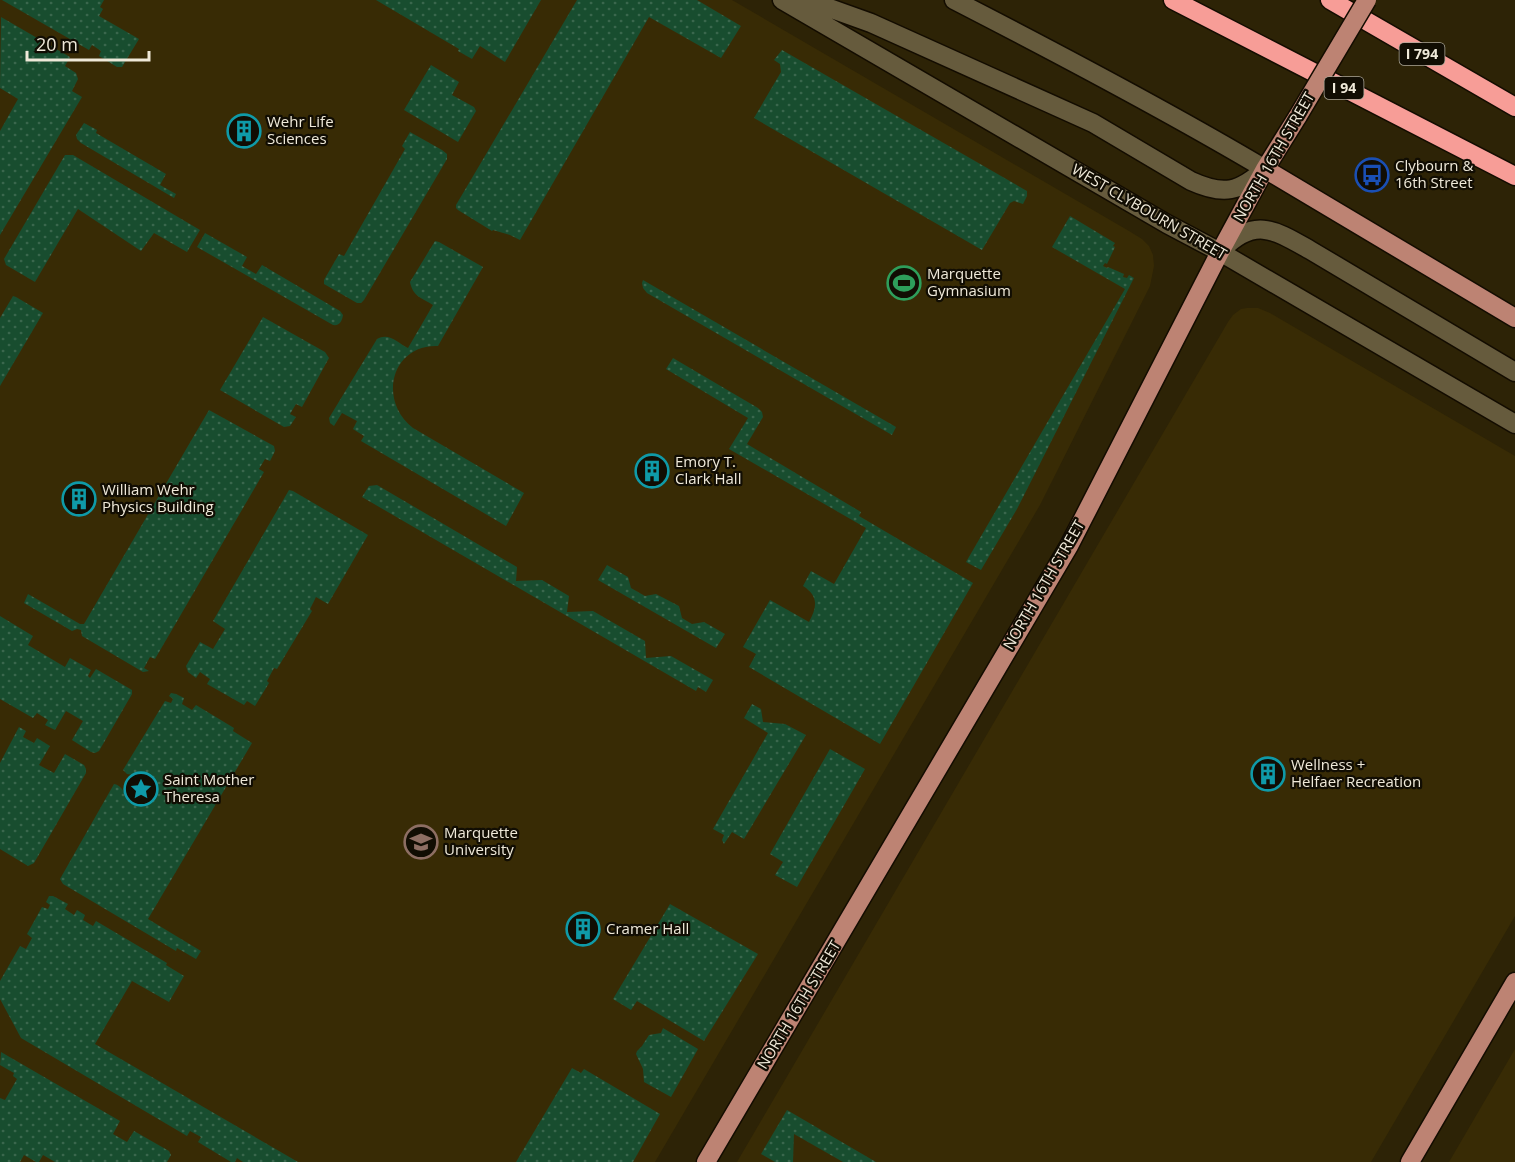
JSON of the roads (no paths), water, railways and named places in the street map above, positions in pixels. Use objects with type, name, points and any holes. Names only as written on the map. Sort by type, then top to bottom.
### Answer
[{"type":"highway","name":"I 94","points":[[1173,0],[1515,176]]},
{"type":"highway","name":"I 794","points":[[1330,0],[1515,107]]},
{"type":"main road","name":"NORTH 16TH STREET","points":[[706,1162],[1069,546],[1220,252],[1266,169],[1367,0]]},
{"type":"main road","points":[[1266,169],[1515,318]]},
{"type":"main road","points":[[1410,1162],[1515,982]]},
{"type":"street","name":"WEST CLYBOURN STREET","points":[[782,0],[1515,424]]},
{"type":"street","points":[[807,0],[871,23],[1092,123],[1204,187],[1224,189],[1243,186],[1266,169],[1035,41],[954,0]]},
{"type":"street","points":[[1220,252],[1227,244],[1247,231],[1260,228],[1276,232],[1515,372]]},
{"type":"place","name":"Wehr Life Sciences","points":[[244,131]]},
{"type":"place","name":"Clybourn & 16th Street","points":[[1372,175]]},
{"type":"place","name":"Marquette Gymnasium","points":[[904,283]]},
{"type":"place","name":"Emory T. Clark Hall","points":[[652,471]]},
{"type":"place","name":"William Wehr Physics Building","points":[[79,499]]},
{"type":"place","name":"Wellness + Helfaer Recreation","points":[[1268,774]]},
{"type":"place","name":"Saint Mother Theresa","points":[[141,789]]},
{"type":"place","name":"Marquette University","points":[[421,842]]},
{"type":"place","name":"Cramer Hall","points":[[583,929]]}]
